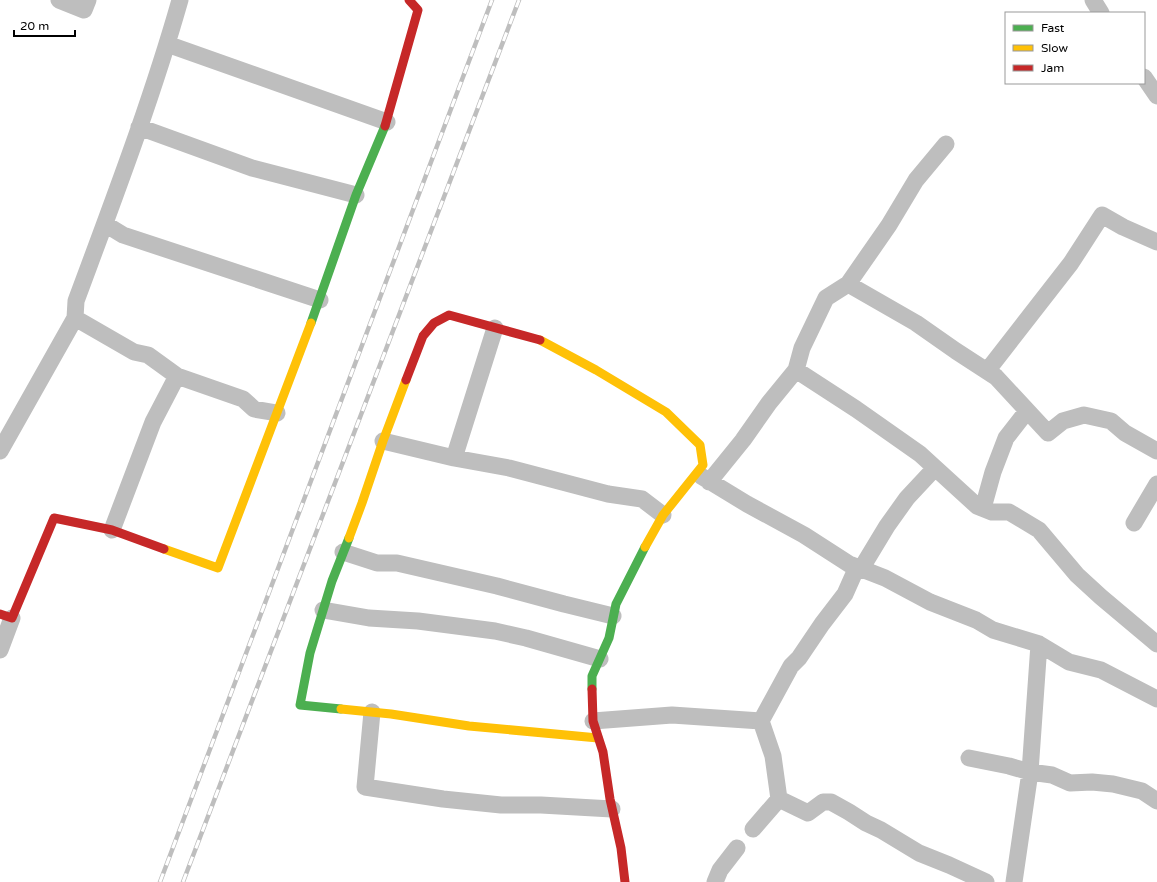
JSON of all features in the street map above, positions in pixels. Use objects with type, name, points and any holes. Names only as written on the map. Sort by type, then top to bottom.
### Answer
[{"type":"street","points":[[59,0],[84,10],[88,0]]},
{"type":"street","points":[[0,452],[75,318],[76,301],[139,127],[180,0]]},
{"type":"street","points":[[0,650],[6,616],[54,518],[112,530],[218,568],[320,300],[356,195],[386,122],[418,10],[409,0]]},
{"type":"street","points":[[1093,0],[1100,12]]},
{"type":"street","points":[[167,44],[386,122]]},
{"type":"street","points":[[1145,79],[1157,96]]},
{"type":"street","points":[[139,127],[252,168],[356,195]]},
{"type":"street","points":[[625,882],[621,848],[612,809],[603,752],[593,721],[592,676],[609,638],[616,604],[636,563],[663,516],[743,440],[769,403],[796,370],[802,348],[826,298],[848,284],[890,225],[916,180],[946,144]]},
{"type":"street","points":[[987,371],[1071,263],[1102,215],[1122,228],[1157,242]]},
{"type":"street","points":[[105,224],[123,235],[320,300]]},
{"type":"street","points":[[848,284],[916,323],[996,377],[1048,433],[1063,421],[1084,415],[1111,421],[1125,433],[1157,451]]},
{"type":"street","points":[[598,738],[469,726],[372,712],[300,705],[310,653],[332,581],[362,503],[383,441],[422,336],[434,323],[450,316],[540,340],[596,370],[666,412],[700,445],[703,478]]},
{"type":"street","points":[[75,318],[134,352],[148,355],[177,376],[243,399],[254,408],[277,413]]},
{"type":"street","points":[[454,458],[495,328]]},
{"type":"street","points":[[796,370],[914,449],[977,506],[992,512],[1009,512],[1039,530],[1077,575],[1157,644]]},
{"type":"street","points":[[112,530],[153,422],[177,376]]},
{"type":"street","points":[[983,508],[993,472],[1006,438],[1027,411]]},
{"type":"street","points":[[383,441],[454,458],[509,468],[608,494],[642,499],[663,516]]},
{"type":"street","points":[[753,829],[778,799],[773,756],[761,721],[790,666],[799,658],[845,594],[859,568],[907,498],[935,468]]},
{"type":"street","points":[[703,478],[804,535],[849,564],[885,578],[930,602],[976,620],[993,630],[1039,644],[1069,662],[1101,670],[1157,699]]},
{"type":"street","points":[[1134,523],[1157,484]]},
{"type":"street","points":[[343,552],[377,563],[397,563],[497,586],[613,616]]},
{"type":"street","points":[[323,610],[369,618],[418,621],[495,630],[600,659]]},
{"type":"street","points":[[1014,882],[1030,772],[1039,644]]},
{"type":"street","points":[[372,712],[365,786],[443,799],[501,805],[612,809]]},
{"type":"street","points":[[593,721],[672,716],[761,721]]},
{"type":"street","points":[[969,758],[1030,772],[1052,775],[1070,783],[1092,782],[1113,784],[1142,791],[1157,801]]},
{"type":"street","points":[[778,799],[808,813],[823,802],[831,802],[919,853],[986,882]]},
{"type":"street","points":[[715,882],[720,870],[737,848]]},
{"type":"railway","points":[[160,882],[492,0]]},
{"type":"railway","points":[[183,882],[519,0]]},
{"type":"traffic: fast","points":[[311,323],[356,195],[385,126]]},
{"type":"traffic: fast","points":[[341,709],[300,705],[310,653],[332,581],[349,538]]},
{"type":"traffic: fast","points":[[592,689],[592,676],[609,638],[616,604],[645,547]]},
{"type":"traffic: slow","points":[[164,549],[218,568],[311,323]]},
{"type":"traffic: slow","points":[[540,340],[596,370],[666,412],[700,445],[703,465],[663,515],[645,547]]},
{"type":"traffic: slow","points":[[349,538],[406,380]]},
{"type":"traffic: slow","points":[[341,709],[391,714],[469,726],[598,738]]},
{"type":"traffic: jam","points":[[385,126],[418,10],[409,0]]},
{"type":"traffic: jam","points":[[406,380],[423,336],[434,323],[449,315],[540,340]]},
{"type":"traffic: jam","points":[[0,614],[12,618],[54,518],[112,530],[164,549]]},
{"type":"traffic: jam","points":[[592,689],[593,721],[603,752],[610,799],[621,848],[625,882]]}]
